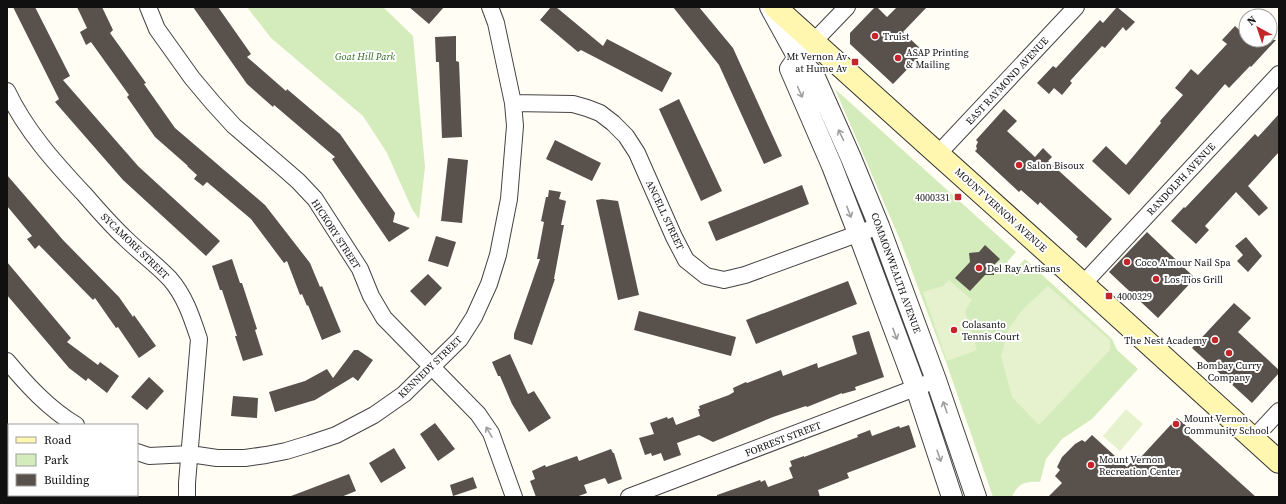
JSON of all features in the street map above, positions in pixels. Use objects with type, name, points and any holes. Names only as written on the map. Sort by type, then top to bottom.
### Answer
[{"type":"main road","name":"MOUNT VERNON AVENUE","points":[[775,7],[1279,462]]},
{"type":"street","name":"HICKORY STREET","points":[[148,7],[157,29],[192,78],[213,103],[234,126],[298,181],[315,199],[360,269],[371,296],[384,318],[478,414],[491,433],[514,497]]},
{"type":"street","name":"KENNEDY STREET","points":[[138,452],[149,456],[190,454],[217,458],[245,458],[266,455],[310,444],[336,435],[374,415],[404,394],[460,339],[474,317],[489,284],[498,255],[509,199],[516,126],[513,103],[496,23],[490,7]]},
{"type":"street","name":"COMMONWEALTH AVENUE","points":[[770,7],[798,58],[814,76],[851,158],[879,226],[936,380],[976,497]]},
{"type":"street","points":[[847,7],[798,58],[790,69],[832,166],[916,388],[952,497]]},
{"type":"street","name":"EAST RAYMOND AVENUE","points":[[938,154],[1076,7]]},
{"type":"street","name":"RANDOLPH AVENUE","points":[[1083,284],[1279,74]]},
{"type":"street","name":"SYCAMORE STREET","points":[[7,91],[14,106],[32,134],[60,168],[124,238],[171,280],[185,302],[199,339],[187,497]]},
{"type":"street","name":"ANCELL STREET","points":[[513,103],[573,104],[600,113],[613,123],[626,136],[637,153],[674,237],[686,260],[706,276],[724,280],[745,275],[858,235],[879,226]]},
{"type":"street","points":[[832,166],[851,158]]},
{"type":"street","points":[[7,361],[39,397],[52,409],[74,424]]},
{"type":"street","name":"FORREST STREET","points":[[629,497],[936,380]]},
{"type":"street","points":[[1253,439],[1279,411]]},
{"type":"green space","name":"Goat Hill Park","points":[[247,7],[383,7],[413,36],[425,167],[419,219],[412,209],[387,153],[363,116],[271,38]]},
{"type":"green space","points":[[835,89],[1016,252],[1007,262],[1016,269],[1025,259],[1112,339],[1117,350],[1138,369],[1092,419],[1062,439],[1046,459],[1040,482],[1023,484],[1014,492],[1012,497],[993,497],[946,362],[901,242]]},
{"type":"green space","name":"Colasanto Tennis Court","points":[[949,280],[972,300],[965,311],[977,350],[947,361],[923,292],[943,286]]},
{"type":"green space","points":[[1048,286],[1110,340],[1110,350],[1039,425],[1012,397],[1001,356],[1009,328],[1023,309]]},
{"type":"green space","points":[[1126,409],[1143,424],[1120,451],[1103,436]]},
{"type":"building","points":[[13,7],[35,7],[70,76],[63,80],[138,166],[220,241],[206,256],[123,180],[55,102],[59,99]]},
{"type":"building","points":[[77,7],[102,7],[113,30],[110,33],[146,83],[144,84],[175,128],[265,205],[310,263],[320,287],[322,286],[341,332],[322,340],[308,305],[307,306],[302,294],[300,295],[287,261],[284,263],[251,219],[207,182],[203,186],[194,179],[197,175],[155,137],[127,97],[129,95],[91,42],[86,45],[80,32],[87,28]]},
{"type":"building","points":[[193,7],[218,7],[251,54],[247,57],[286,91],[287,89],[340,134],[395,213],[393,222],[410,228],[389,242],[332,159],[335,157],[247,84]]},
{"type":"building","points":[[409,7],[444,7],[429,24]]},
{"type":"building","points":[[551,7],[556,7],[603,46],[607,39],[672,73],[662,92],[581,50],[578,52],[540,20]]},
{"type":"building","points":[[673,7],[699,7],[733,48],[782,156],[764,164],[719,65]]},
{"type":"building","name":"Truist","points":[[875,7],[877,7],[887,17],[897,7],[927,7],[903,32],[924,52],[893,84],[850,44],[850,33]]},
{"type":"building","points":[[1117,7],[1135,22],[1126,31],[1123,27],[1105,48],[1102,46],[1070,81],[1072,83],[1062,95],[1054,88],[1049,94],[1037,83],[1053,66],[1056,68],[1100,20],[1103,23]]},
{"type":"building","points":[[1235,26],[1238,29],[1238,48],[1269,48],[1229,88],[1225,84],[1129,195],[1092,161],[1106,146],[1126,165],[1161,123],[1160,121],[1183,95],[1175,88],[1191,69],[1198,75],[1227,44],[1222,40]]},
{"type":"building","points":[[456,36],[456,61],[459,62],[462,137],[442,138],[439,62],[436,62],[435,37]]},
{"type":"building","points":[[679,99],[722,191],[701,201],[659,109]]},
{"type":"building","points":[[1004,109],[1017,121],[1007,131],[1035,157],[1043,148],[1052,157],[1048,161],[1112,219],[1086,248],[1076,239],[1078,237],[1040,202],[1038,205],[1021,190],[1019,192],[975,151],[977,149],[976,146],[978,142],[976,140]]},
{"type":"building","points":[[1279,114],[1279,152],[1248,186],[1268,208],[1259,216],[1236,192],[1205,226],[1209,230],[1196,244],[1171,221],[1255,134],[1258,137]]},
{"type":"building","points":[[555,140],[601,163],[592,181],[546,159]]},
{"type":"building","points":[[448,158],[468,160],[462,223],[441,221]]},
{"type":"building","points":[[7,175],[63,240],[119,297],[156,346],[139,358],[118,327],[116,328],[95,298],[93,300],[39,245],[35,249],[27,239],[32,236],[7,206]]},
{"type":"building","points":[[802,185],[809,204],[716,241],[708,222]]},
{"type":"building","points":[[549,190],[561,192],[559,199],[566,201],[561,225],[564,225],[555,279],[532,345],[514,339],[514,334],[540,259],[537,259],[544,222],[541,221]]},
{"type":"building","points":[[602,199],[618,201],[639,295],[618,300],[596,200]]},
{"type":"building","name":"Los Tios Grill","points":[[1147,232],[1195,278],[1158,318],[1109,272]]},
{"type":"building","points":[[436,236],[456,242],[448,267],[428,261]]},
{"type":"building","points":[[1246,237],[1262,256],[1248,272],[1237,261],[1243,255],[1235,246]]},
{"type":"building","name":"Del Ray Artisans","points":[[985,245],[1000,259],[994,265],[994,275],[985,275],[970,291],[955,278],[970,262],[969,253],[979,252]]},
{"type":"building","points":[[232,259],[240,283],[242,283],[257,329],[255,330],[263,355],[243,361],[235,336],[237,336],[222,290],[220,290],[212,266]]},
{"type":"building","points":[[7,262],[71,338],[67,342],[98,365],[100,362],[119,376],[107,393],[88,378],[86,381],[69,368],[7,295]]},
{"type":"building","points":[[428,274],[442,288],[425,306],[410,291]]},
{"type":"building","points":[[848,281],[857,304],[756,344],[746,320]]},
{"type":"building","points":[[1234,303],[1251,318],[1238,332],[1279,370],[1279,373],[1252,403],[1192,348]]},
{"type":"building","points":[[639,311],[736,337],[731,356],[634,330]]},
{"type":"building","points":[[869,331],[884,377],[855,387],[856,390],[842,393],[807,407],[806,406],[773,417],[713,442],[699,435],[677,443],[681,455],[664,461],[661,453],[652,456],[651,453],[645,455],[639,438],[654,434],[650,423],[667,417],[668,419],[673,417],[676,425],[700,416],[698,409],[700,409],[699,406],[729,395],[734,392],[733,388],[746,382],[747,383],[781,370],[783,376],[817,363],[818,368],[857,354],[852,336]]},
{"type":"building","points":[[354,350],[358,350],[373,360],[358,381],[353,377],[315,400],[275,412],[269,392],[305,381],[327,369],[333,378]]},
{"type":"building","points":[[510,354],[528,394],[534,391],[551,418],[529,432],[512,404],[500,376],[498,376],[492,362]]},
{"type":"building","points":[[149,377],[164,391],[147,410],[131,397]]},
{"type":"building","points":[[233,396],[258,398],[257,418],[231,416]]},
{"type":"building","points":[[1177,418],[1190,429],[1186,434],[1256,497],[1048,497],[1062,483],[1055,476],[1060,470],[1057,467],[1062,457],[1075,444],[1082,440],[1085,442],[1092,435],[1127,467],[1138,455],[1141,457]]},
{"type":"building","points":[[435,423],[455,449],[438,461],[420,434]]},
{"type":"building","points":[[909,425],[916,447],[847,473],[849,478],[818,490],[820,497],[717,497],[717,495],[760,480],[761,482],[765,480],[768,487],[793,478],[789,468],[792,466],[790,461],[858,437],[857,435],[870,430],[872,436],[899,426],[900,428]]},
{"type":"building","points":[[394,448],[406,468],[381,483],[369,463]]},
{"type":"building","points":[[611,449],[614,453],[622,479],[608,484],[605,478],[584,485],[587,493],[576,497],[536,497],[530,481],[535,479],[532,471],[545,465],[546,467],[577,456],[579,461]]},
{"type":"building","points":[[349,474],[356,491],[341,497],[291,497],[291,496]]},
{"type":"building","points":[[473,477],[477,488],[453,496],[450,485]]},
{"type":"place","name":"Truist","points":[[875,36]]},
{"type":"place","name":"ASAP Printing & Mailing","points":[[898,58]]},
{"type":"place","name":"Mt Vernon Av at Hume Av","points":[[855,62]]},
{"type":"place","name":"Salon Bisoux","points":[[1019,165]]},
{"type":"place","name":"4000331","points":[[958,197]]},
{"type":"place","name":"Coco A'mour Nail Spa","points":[[1127,262]]},
{"type":"place","name":"Del Ray Artisans","points":[[979,268]]},
{"type":"place","name":"Los Tios Grill","points":[[1156,279]]},
{"type":"place","name":"4000329","points":[[1109,296]]},
{"type":"place","name":"Colasanto Tennis Court","points":[[954,330]]},
{"type":"place","name":"The Nest Academy","points":[[1215,340]]},
{"type":"place","name":"Bombay Curry Company","points":[[1229,353]]},
{"type":"place","name":"Mount Vernon Community School","points":[[1176,424]]},
{"type":"place","name":"Mount Vernon Recreation Center","points":[[1091,465]]}]
